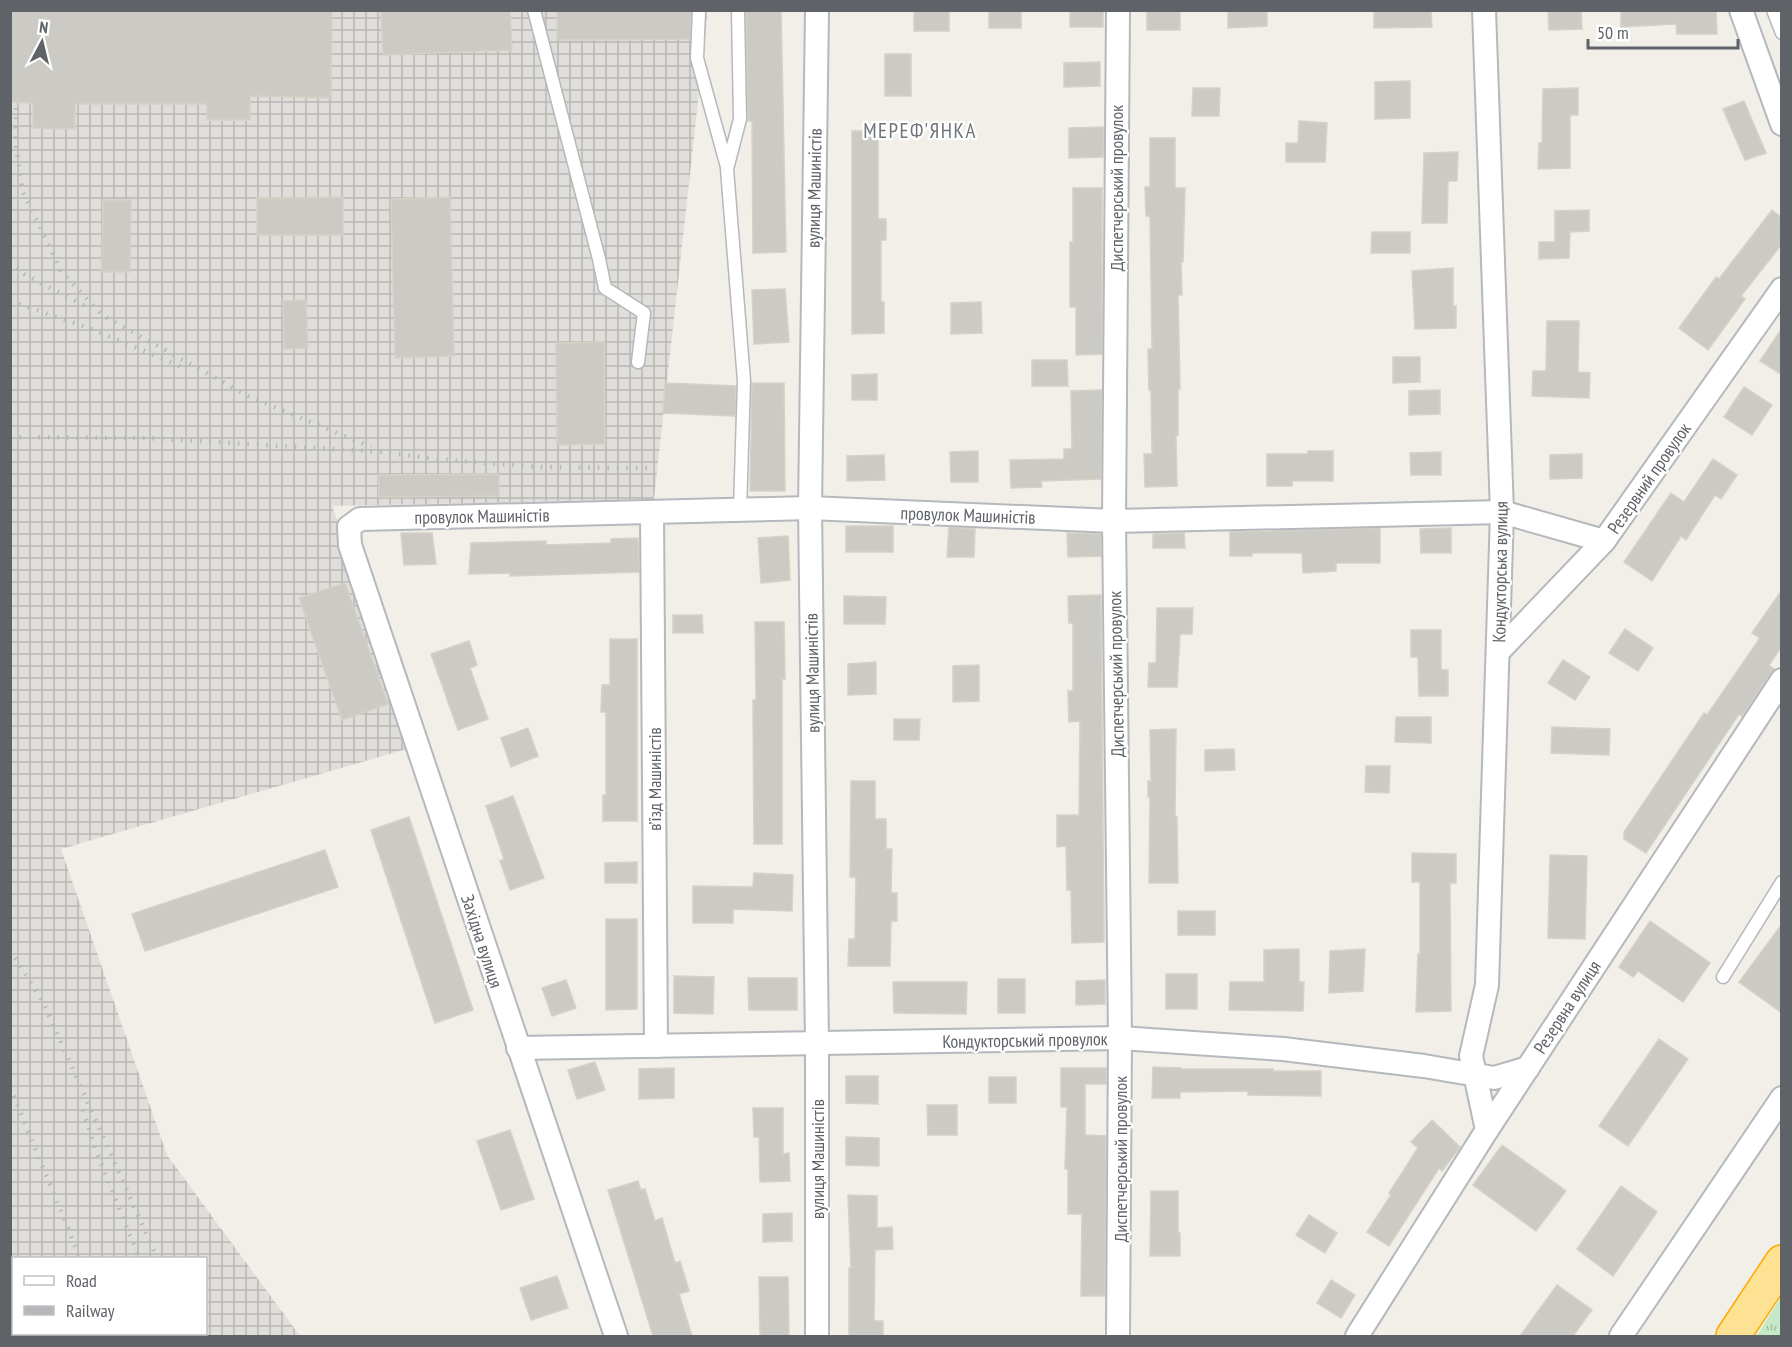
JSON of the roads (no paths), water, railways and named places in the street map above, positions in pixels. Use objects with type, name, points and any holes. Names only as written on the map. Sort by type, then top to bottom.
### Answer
[{"type":"highway","points":[[1733,1336],[1782,1262]]},
{"type":"street","name":"вулиця Машиністів","points":[[817,10],[810,508],[818,1044],[817,1336]]},
{"type":"street","name":"Диспетчерський провулок","points":[[1118,10],[1114,521],[1120,1038],[1118,1336]]},
{"type":"street","name":"Кондукторська вулиця","points":[[1484,10],[1502,512],[1487,985],[1471,1056],[1487,1130]]},
{"type":"street","points":[[1741,10],[1782,124]]},
{"type":"street","name":"Резервний провулок","points":[[1498,652],[1604,541],[1782,289]]},
{"type":"street","name":"провулок Машиністів","points":[[350,545],[349,527],[360,519],[810,508],[1114,521],[1502,512],[1604,541]]},
{"type":"street","name":"в’їзд Машиністів","points":[[652,513],[656,1046]]},
{"type":"street","name":"Західна вулиця","points":[[350,545],[616,1336]]},
{"type":"street","name":"Резервна вулиця","points":[[1357,1336],[1487,1130],[1781,682]]},
{"type":"street","name":"Кондукторський провулок","points":[[518,1048],[1120,1038],[1283,1049],[1424,1066],[1494,1078],[1528,1068]]},
{"type":"street","points":[[1621,1336],[1782,1098]]},
{"type":"lane","points":[[534,10],[605,288],[644,313],[638,362]]},
{"type":"lane","points":[[699,10],[697,58],[727,169],[744,381],[740,510]]},
{"type":"lane","points":[[727,169],[740,119],[738,10]]},
{"type":"lane","points":[[1773,10],[1782,33]]},
{"type":"lane","points":[[1723,977],[1782,882]]},
{"type":"railway","points":[[16,108],[16,147],[23,192],[61,271],[102,315],[248,396],[371,447]]},
{"type":"railway","points":[[10,261],[24,274],[91,309]]},
{"type":"railway","points":[[10,301],[89,328],[182,367]]},
{"type":"railway","points":[[10,437],[147,438],[382,452],[538,467],[648,468]]},
{"type":"railway","points":[[10,450],[18,449]]},
{"type":"railway","points":[[10,950],[43,1002],[157,1257]]},
{"type":"railway","points":[[10,1087],[80,1257]]},
{"type":"railway","points":[[83,1110],[95,1148],[139,1257]]},
{"type":"district","name":"МЕРЕФ'ЯНКА","points":[[920,130]]}]
